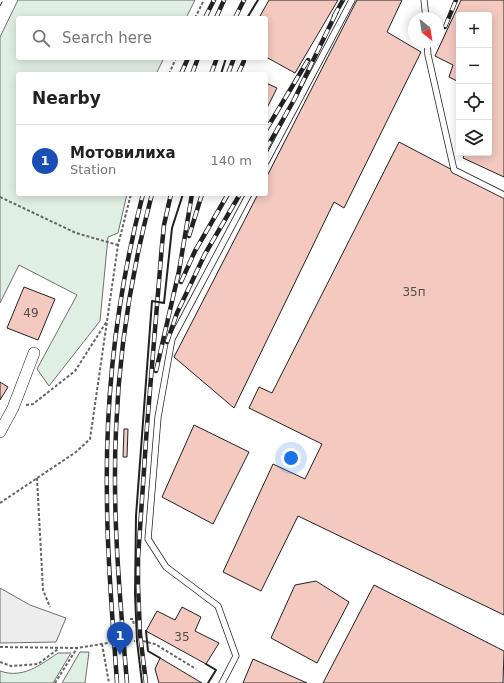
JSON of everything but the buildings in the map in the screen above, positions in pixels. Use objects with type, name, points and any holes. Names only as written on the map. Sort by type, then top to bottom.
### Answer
[{"type":"street","points":[[0,432],[13,408],[34,353]]},
{"type":"lane","points":[[268,158],[352,0]]},
{"type":"lane","points":[[424,0],[425,12]]},
{"type":"lane","points":[[428,48],[454,170],[504,195]]},
{"type":"lane","points":[[222,683],[236,656],[218,606],[166,567],[148,539],[158,417],[172,339],[248,196]]},
{"type":"path","points":[[196,16],[204,0]]},
{"type":"path","points":[[170,72],[175,60]]},
{"type":"path","points":[[0,503],[76,452],[90,439],[118,245],[130,196]]},
{"type":"path","points":[[0,197],[76,233],[118,245]]},
{"type":"path","points":[[13,408],[33,404],[75,371],[107,320]]},
{"type":"path","points":[[37,478],[43,590],[50,607]]},
{"type":"path","points":[[130,619],[133,619],[134,626]]},
{"type":"path","points":[[143,641],[155,644],[196,669]]},
{"type":"path","points":[[0,647],[59,649],[108,643]]},
{"type":"path","points":[[102,644],[109,683]]},
{"type":"path","points":[[55,683],[77,648]]},
{"type":"path","points":[[0,662],[11,666],[38,664],[59,649]]},
{"type":"green space","points":[[18,0],[195,0],[187,16],[16,16],[16,60],[163,60],[157,72],[16,72],[16,196],[127,196],[118,233],[108,237],[100,321],[49,386],[37,369],[77,295],[19,265],[0,303],[0,37]]},
{"type":"green space","points":[[80,652],[89,652],[85,683],[62,683]]},
{"type":"green space","points":[[58,653],[71,653],[53,683],[0,683],[0,671],[16,673],[31,670]]},
{"type":"shaded area","points":[[0,588],[30,605],[66,618],[56,642],[0,643]]},
{"type":"railway","points":[[206,16],[214,0]]},
{"type":"railway","points":[[217,16],[224,0]]},
{"type":"railway","points":[[236,16],[244,0]]},
{"type":"railway","points":[[334,16],[343,0]]},
{"type":"railway","points":[[445,27],[456,0]]},
{"type":"railway","points":[[268,146],[294,100],[337,11]]},
{"type":"railway","points":[[182,72],[187,60]]},
{"type":"railway","points":[[193,72],[197,60]]},
{"type":"railway","points":[[212,72],[216,60]]},
{"type":"railway","points":[[229,72],[233,60]]},
{"type":"railway","points":[[268,127],[308,60]]},
{"type":"railway","points":[[239,72],[244,61]]},
{"type":"railway","points":[[117,683],[110,591],[107,522],[108,422],[114,345],[126,269],[143,196]]},
{"type":"railway","points":[[127,683],[119,588],[116,525],[116,430],[123,341],[138,252],[152,196]]},
{"type":"railway","points":[[146,683],[140,634],[138,558],[162,245],[164,225],[171,196]]},
{"type":"railway","points":[[156,371],[179,271],[192,196]]},
{"type":"railway","points":[[189,236],[201,196]]},
{"type":"railway","points":[[181,282],[195,251],[227,196]]},
{"type":"railway","points":[[167,342],[177,313],[205,254],[239,196]]},
{"type":"fence","points":[[0,6],[3,0]]},
{"type":"wall","points":[[248,16],[258,0]]},
{"type":"wall","points":[[222,72],[225,60]]},
{"type":"wall","points":[[142,683],[137,641],[135,594],[136,516],[152,301],[164,303],[172,228],[182,196]]},
{"type":"wall","points":[[146,631],[148,651],[160,658]]},
{"type":"wall","points":[[206,664],[216,670],[208,683]]},
{"type":"place","name":"Мотовилиха","points":[[120,655]]}]
